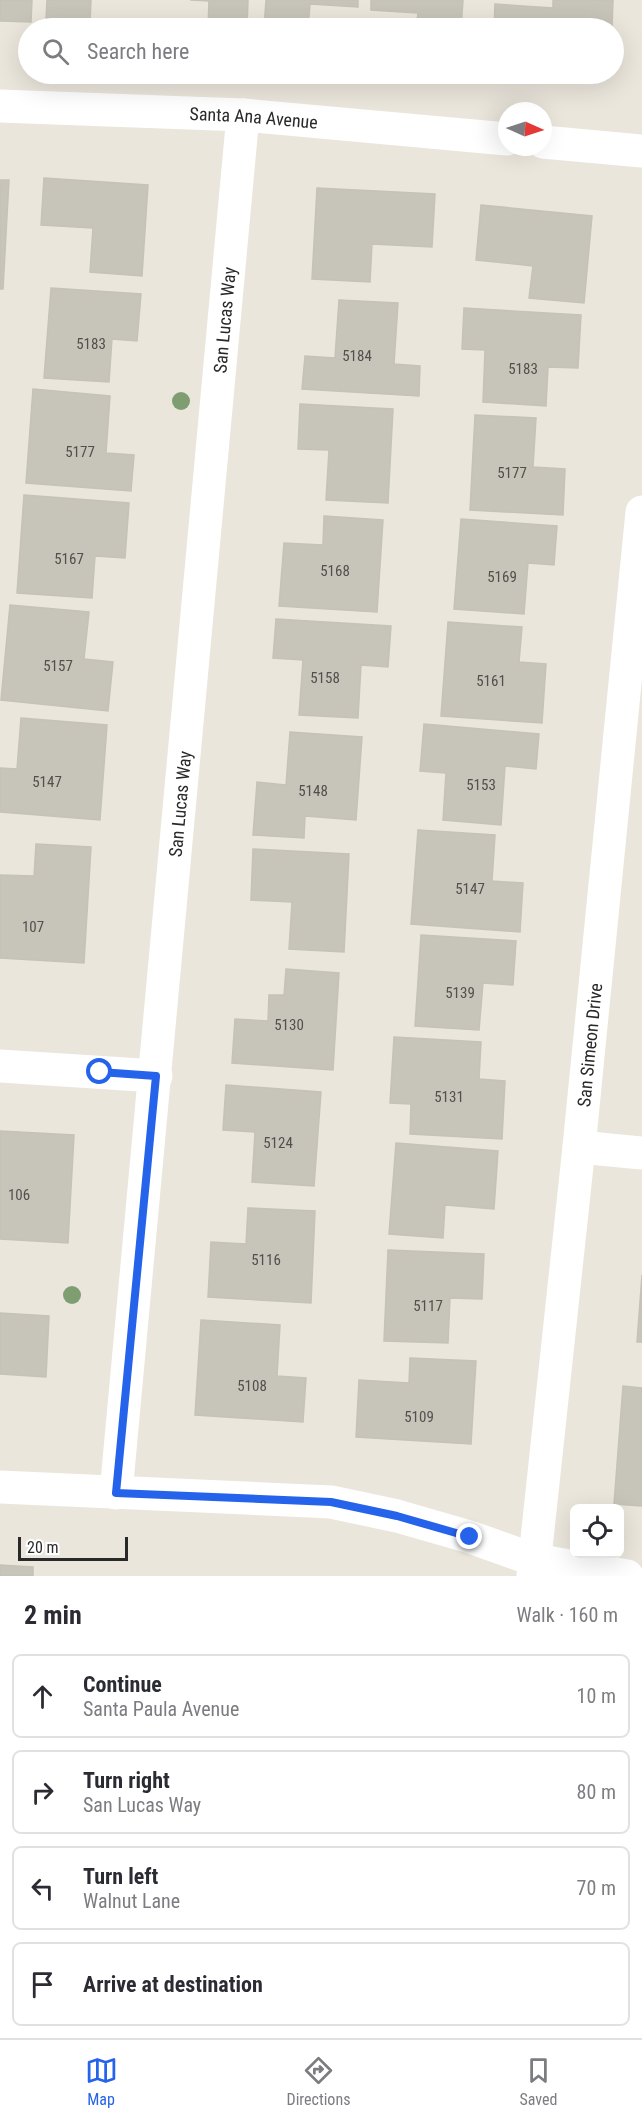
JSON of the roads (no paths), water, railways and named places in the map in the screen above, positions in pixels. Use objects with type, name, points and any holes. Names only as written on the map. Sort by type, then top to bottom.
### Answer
[{"type":"street","name":"Santa Ana Avenue","points":[[0,106],[243,115],[498,138]]},
{"type":"street","name":"San Lucas Way","points":[[116,1493],[243,115]]},
{"type":"street","points":[[552,143],[642,152]]},
{"type":"street","name":"San Simeon Drive","points":[[534,1568],[579,1147],[632,707],[642,512]]},
{"type":"street","points":[[0,1066],[156,1076]]},
{"type":"street","points":[[579,1147],[642,1154]]},
{"type":"street","points":[[0,1487],[331,1502],[397,1516],[470,1537],[534,1568],[627,1576]]}]
